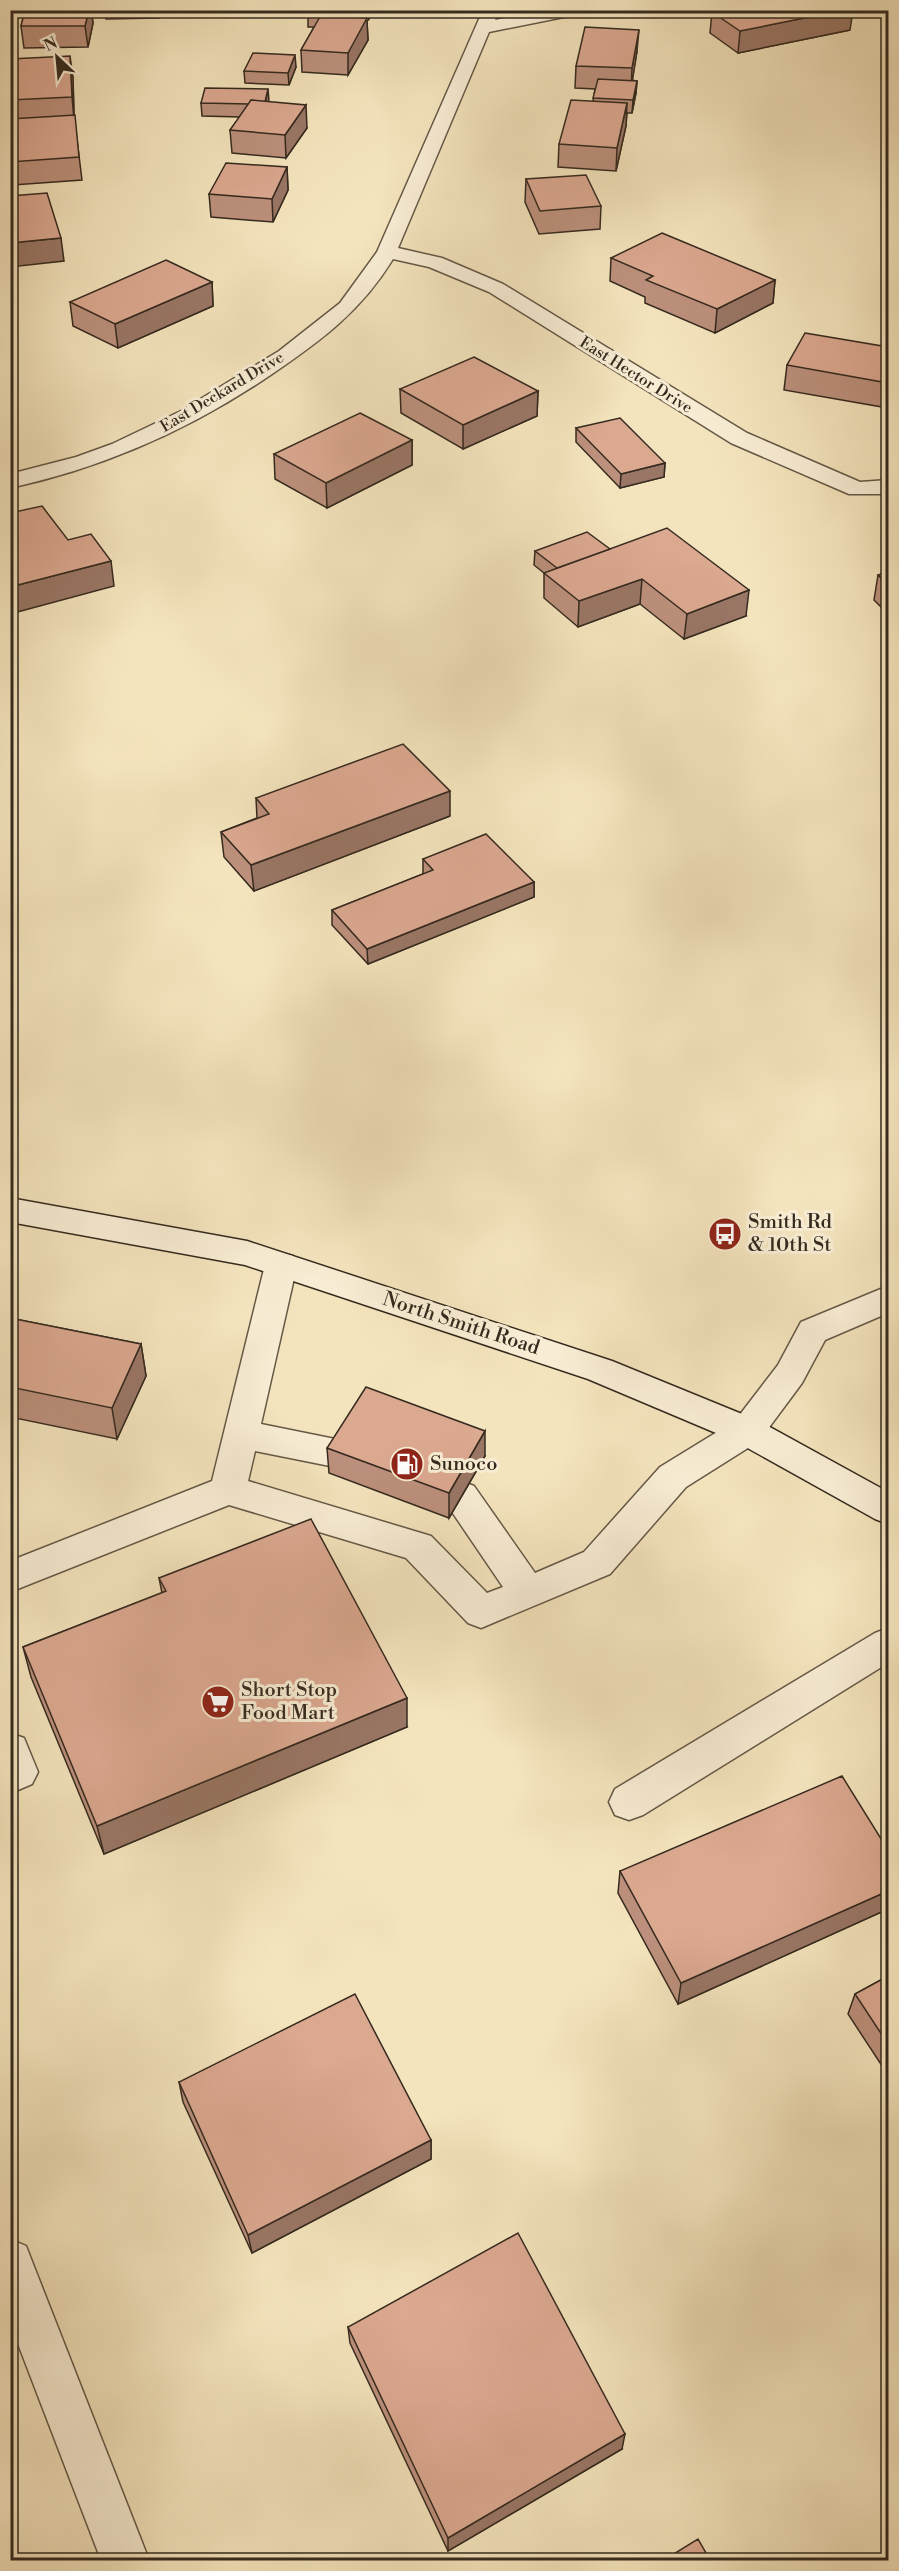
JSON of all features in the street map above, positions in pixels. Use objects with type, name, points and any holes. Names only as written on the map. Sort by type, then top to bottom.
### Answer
[{"type":"street","points":[[487,19],[574,10]]},
{"type":"street","name":"East Deckard Drive","points":[[10,481],[67,468],[114,451],[179,420],[254,377],[346,308],[370,279],[387,252],[487,19]]},
{"type":"street","name":"East Hector Drive","points":[[387,252],[435,262],[481,280],[519,300],[739,438],[856,489],[888,487]]},
{"type":"street","name":"North Smith Road","points":[[10,1210],[247,1253],[600,1370],[747,1431],[888,1509]]},
{"type":"street","points":[[228,1490],[281,1265]]},
{"type":"street","points":[[10,1577],[228,1490],[417,1548],[481,1612],[597,1563],[674,1477],[747,1431],[790,1374],[813,1331],[888,1299]]},
{"type":"street","points":[[242,1434],[340,1454]]},
{"type":"street","points":[[461,1496],[528,1593]]},
{"type":"street","points":[[629,1802],[888,1644]]},
{"type":"street","points":[[10,2262],[125,2560]]},
{"type":"building","points":[[25,10],[89,10],[85,26],[21,26]]},
{"type":"building","points":[[311,10],[365,10],[360,18],[308,14]]},
{"type":"building","points":[[719,10],[844,10],[740,31],[712,12]]},
{"type":"building","points":[[321,15],[367,18],[348,53],[301,50]]},
{"type":"building","points":[[585,27],[639,30],[632,68],[576,66]]},
{"type":"building","points":[[253,53],[295,55],[288,73],[244,71]]},
{"type":"building","points":[[70,56],[72,97],[10,100],[10,59]]},
{"type":"building","points":[[598,79],[637,81],[633,100],[593,98]]},
{"type":"building","points":[[205,88],[268,89],[265,102],[251,100],[249,104],[201,103]]},
{"type":"building","points":[[251,100],[306,105],[285,135],[230,130]]},
{"type":"building","points":[[571,100],[627,103],[617,148],[559,144]]},
{"type":"building","points":[[75,115],[79,157],[10,162],[10,119]]},
{"type":"building","points":[[226,163],[287,167],[272,199],[209,194]]},
{"type":"building","points":[[586,175],[601,206],[540,211],[526,179]]},
{"type":"building","points":[[47,193],[61,238],[10,243],[10,196]]},
{"type":"building","points":[[662,233],[775,280],[717,309],[646,280],[653,276],[611,258]]},
{"type":"building","points":[[166,260],[212,282],[115,324],[70,302]]},
{"type":"building","points":[[805,333],[888,347],[888,383],[787,365]]},
{"type":"building","points":[[474,357],[538,391],[463,425],[400,389]]},
{"type":"building","points":[[360,413],[412,440],[326,483],[274,454]]},
{"type":"building","points":[[620,418],[665,463],[621,474],[576,428]]},
{"type":"building","points":[[42,506],[68,540],[91,534],[111,561],[10,587],[10,513]]},
{"type":"building","points":[[667,528],[749,590],[687,614],[642,579],[579,601],[544,573]]},
{"type":"building","points":[[587,532],[610,549],[557,568],[535,551]]},
{"type":"building","points":[[888,572],[888,585],[878,575]]},
{"type":"building","points":[[403,744],[450,791],[251,865],[221,832],[269,814],[256,798]]},
{"type":"building","points":[[486,834],[534,882],[367,949],[332,910],[433,870],[423,859]]},
{"type":"building","points":[[10,1318],[141,1344],[112,1408],[10,1387]]},
{"type":"building","points":[[366,1387],[485,1431],[449,1493],[327,1448]]},
{"type":"building","name":"Short Stop Food Mart","points":[[311,1519],[407,1698],[97,1826],[23,1647],[166,1591],[159,1578]]},
{"type":"building","points":[[842,1776],[888,1850],[888,1891],[681,1983],[620,1871]]},
{"type":"building","points":[[888,1976],[888,2044],[855,1994]]},
{"type":"building","points":[[355,1994],[431,2140],[248,2235],[179,2082]]},
{"type":"building","points":[[518,2233],[625,2434],[448,2538],[348,2327]]},
{"type":"building","points":[[698,2539],[710,2560],[664,2560]]},
{"type":"place","name":"Smith Rd & 10th St","points":[[725,1234]]},
{"type":"place","name":"Sunoco","points":[[407,1464]]},
{"type":"place","name":"Short Stop Food Mart","points":[[218,1702]]}]
